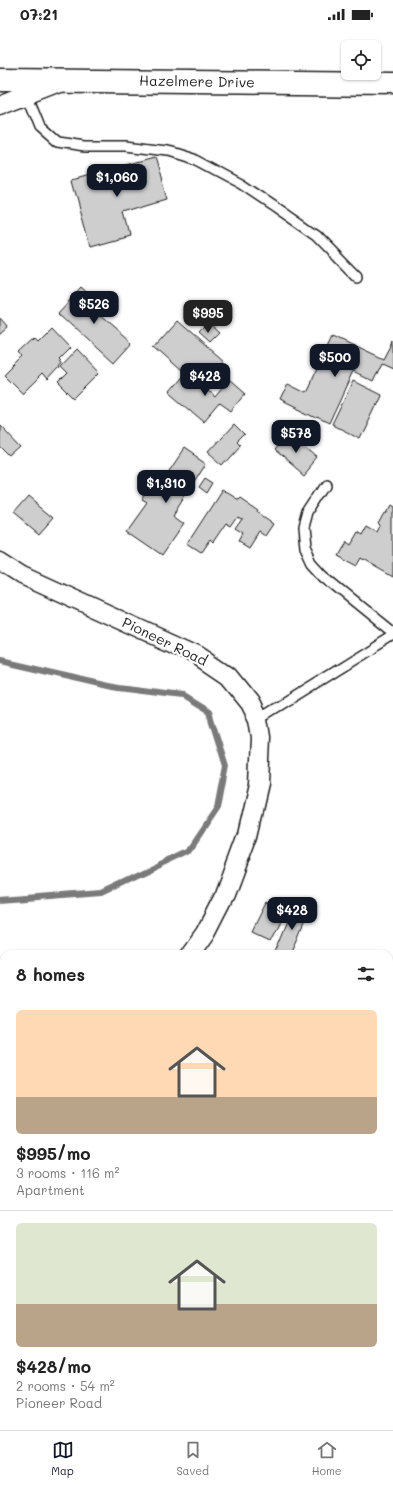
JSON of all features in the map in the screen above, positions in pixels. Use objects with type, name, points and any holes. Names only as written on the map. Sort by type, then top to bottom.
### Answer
[{"type":"street","name":"Hazelmere Drive","points":[[0,80],[393,84]]},
{"type":"street","points":[[0,106],[67,80]]},
{"type":"street","name":"Pioneer Road","points":[[0,561],[22,574],[197,655],[228,676],[250,703],[258,719],[261,737],[259,784],[247,835],[225,894],[205,933],[193,950]]},
{"type":"lane","points":[[26,95],[40,127],[57,142],[85,146],[126,146],[167,151],[196,160],[241,184],[317,236],[357,277]]},
{"type":"lane","points":[[258,719],[393,633],[324,576],[312,562],[305,548],[303,528],[307,513],[326,484]]},
{"type":"building","points":[[155,157],[167,199],[123,212],[129,235],[90,246],[72,180]]},
{"type":"building","points":[[83,287],[104,306],[97,313],[131,343],[113,363],[59,313]]},
{"type":"building","points":[[0,319],[8,328],[0,335]]},
{"type":"building","points":[[176,321],[223,362],[208,379],[192,366],[187,372],[184,370],[182,371],[154,346]]},
{"type":"building","points":[[208,324],[219,334],[209,344],[198,334]]},
{"type":"building","points":[[50,327],[70,348],[58,360],[61,363],[58,367],[59,368],[47,381],[42,375],[23,394],[4,375],[22,357],[18,352],[34,337],[37,340]]},
{"type":"building","points":[[333,335],[384,359],[393,342],[393,368],[382,363],[373,382],[353,372],[329,424],[280,400],[288,383],[306,392]]},
{"type":"building","points":[[77,349],[100,373],[74,399],[58,383],[67,374],[60,367]]},
{"type":"building","points":[[186,372],[215,397],[229,380],[245,394],[231,411],[220,403],[204,422],[169,392]]},
{"type":"building","points":[[353,381],[381,395],[360,439],[332,425]]},
{"type":"building","points":[[234,424],[245,435],[237,443],[240,446],[223,465],[208,452]]},
{"type":"building","points":[[0,425],[22,448],[11,458],[0,447]]},
{"type":"building","points":[[289,433],[318,458],[303,476],[274,451]]},
{"type":"building","points":[[184,449],[206,464],[173,515],[184,523],[162,555],[127,531],[147,503],[142,500],[154,482],[159,486]]},
{"type":"building","points":[[205,478],[213,483],[207,493],[199,487]]},
{"type":"building","points":[[222,490],[238,500],[240,498],[259,511],[258,513],[274,524],[266,536],[260,532],[250,548],[240,542],[244,535],[236,530],[243,520],[238,517],[231,527],[226,524],[213,543],[210,540],[201,553],[187,544]]},
{"type":"building","points":[[28,497],[53,518],[38,535],[13,514]]},
{"type":"building","points":[[390,505],[393,507],[393,577],[362,559],[358,566],[337,555],[345,541],[349,544],[356,532],[361,535],[366,526],[378,533],[382,525],[380,523]]},
{"type":"building","points":[[266,903],[285,913],[271,940],[252,931]]},
{"type":"building","points":[[294,906],[308,912],[293,950],[276,950]]},
{"type":"waterway","points":[[0,661],[118,688],[183,696],[209,712],[226,766],[218,808],[189,851],[101,893],[0,901]]}]
